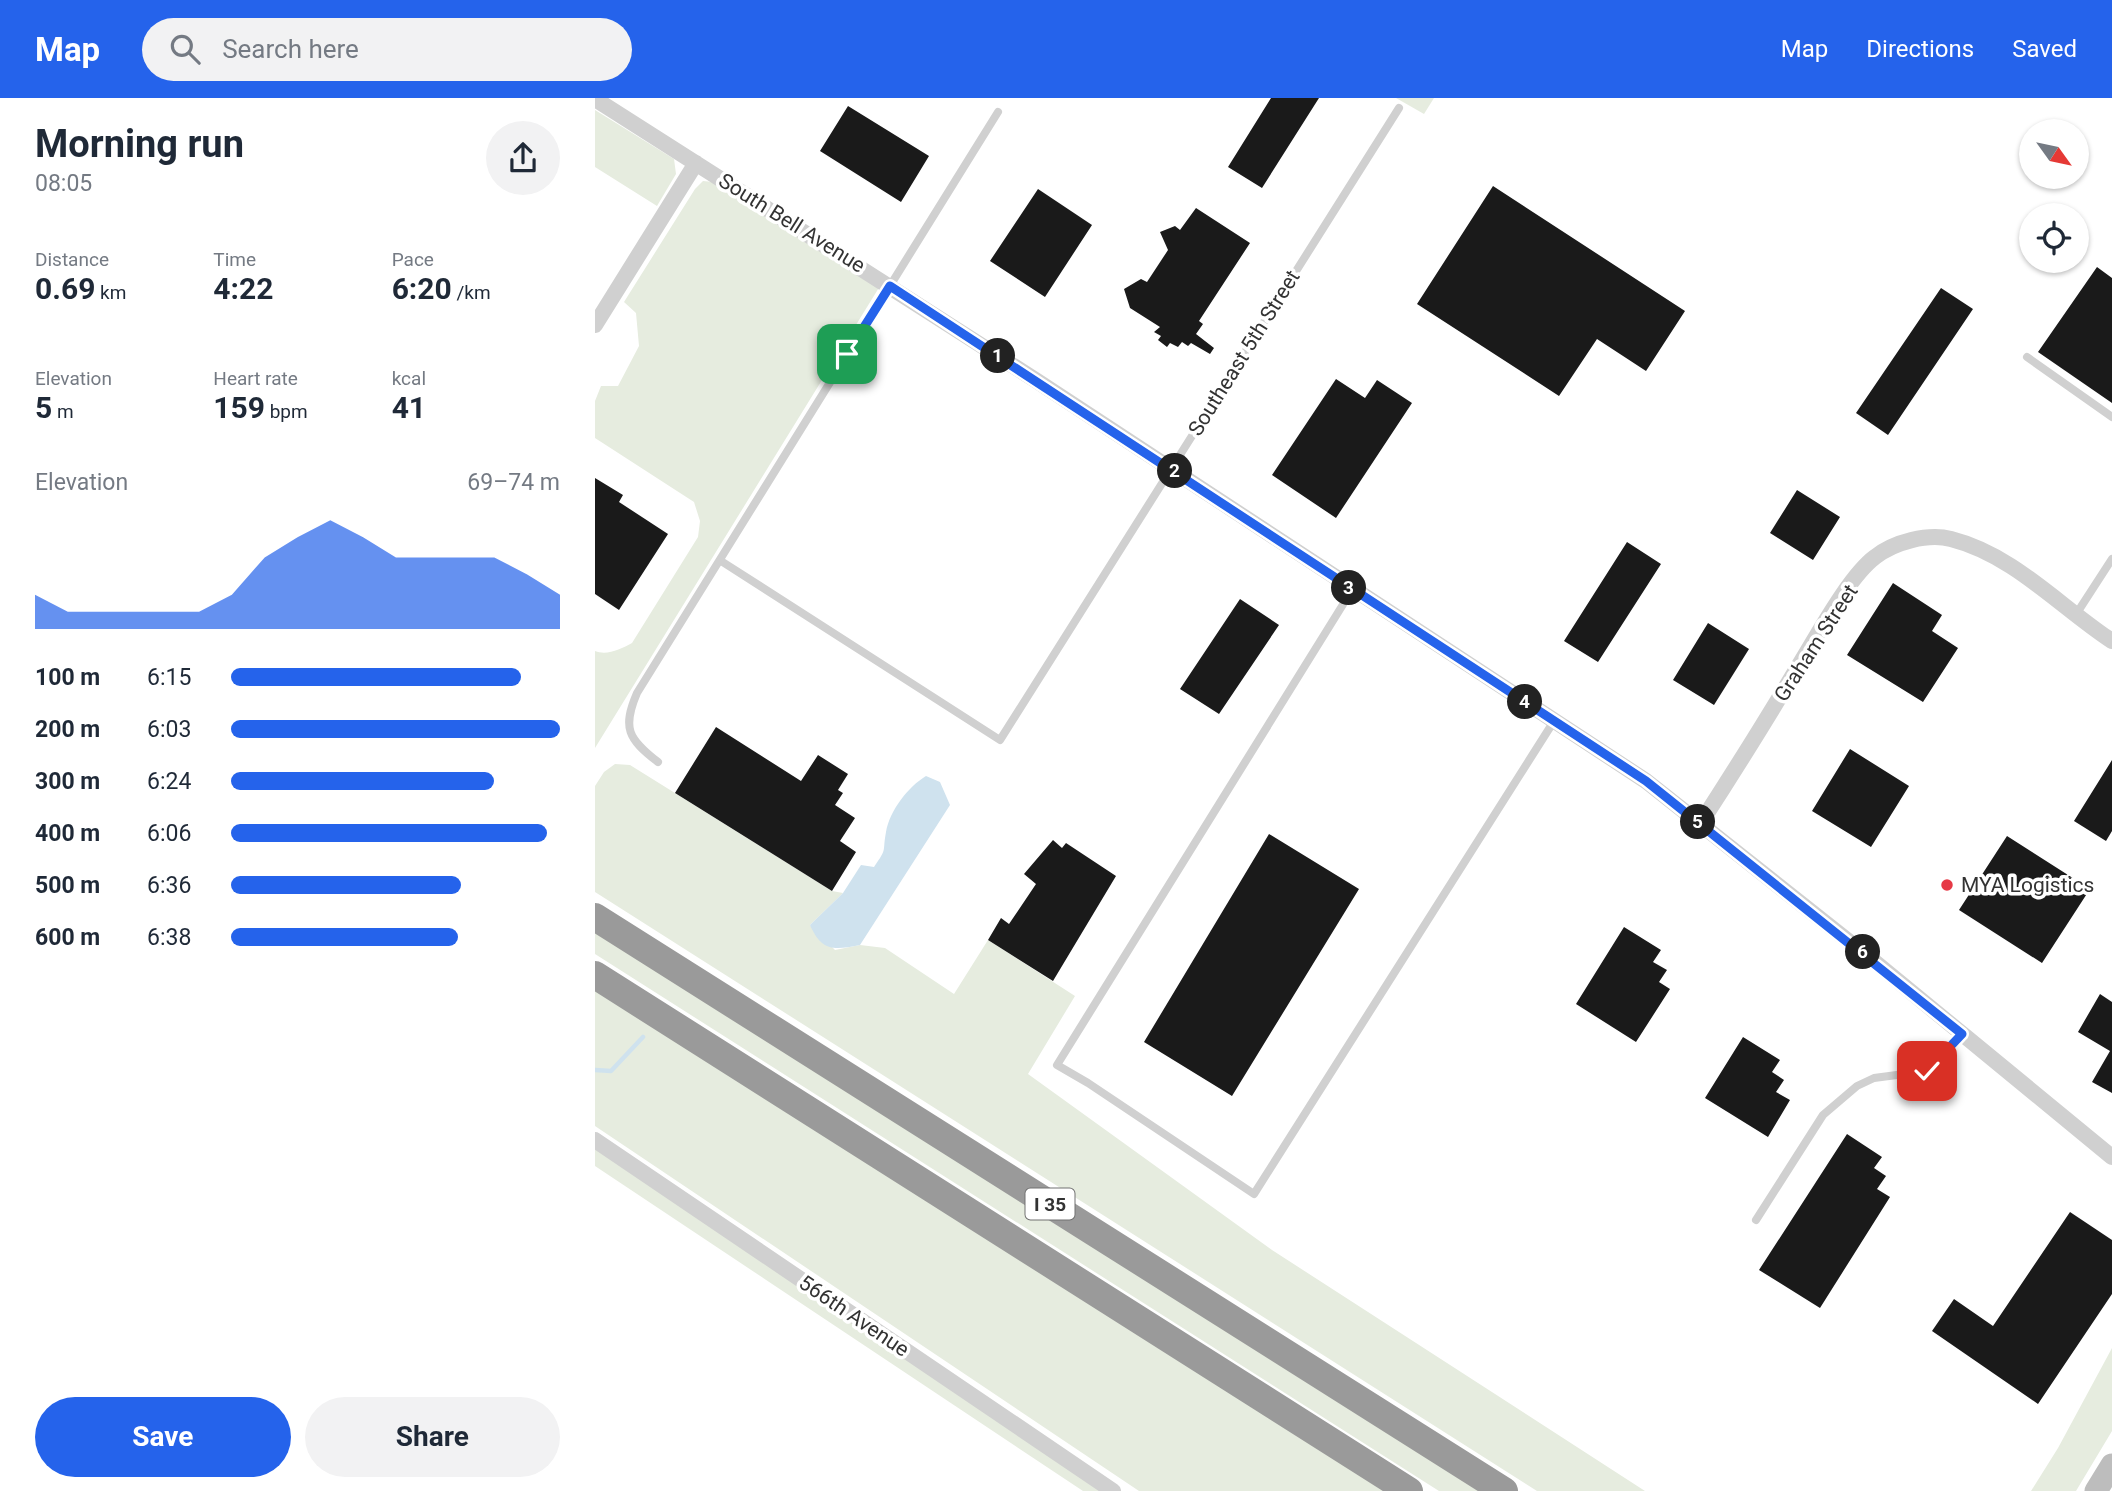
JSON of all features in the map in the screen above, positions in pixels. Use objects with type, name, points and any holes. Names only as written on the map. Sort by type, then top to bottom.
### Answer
[{"type":"highway","name":"I 35","points":[[595,917],[1504,1491]]},
{"type":"highway","name":"I 35","points":[[595,975],[1409,1491]]},
{"type":"main road","points":[[2096,1491],[2112,1465]]},
{"type":"street","name":"South Bell Avenue","points":[[595,99],[1171,468],[1352,590],[1646,781],[2112,1157]]},
{"type":"street","points":[[595,325],[696,163]]},
{"type":"street","name":"Graham Street","points":[[1700,824],[1836,605],[1873,558],[1891,547],[1909,542],[1949,538],[2016,568],[2075,616],[2112,641]]},
{"type":"street","name":"566th Avenue","points":[[595,1140],[1113,1491]]},
{"type":"lane","name":"Southeast 5th Street","points":[[721,561],[1000,740],[1399,108]]},
{"type":"lane","points":[[658,762],[629,733],[627,717],[637,693],[998,112]]},
{"type":"lane","points":[[2027,357],[2112,417]]},
{"type":"lane","points":[[2075,616],[2112,559]]},
{"type":"lane","points":[[1352,590],[1057,1065],[1089,1083],[1254,1194],[1555,722]]},
{"type":"lane","points":[[1756,1220],[1823,1115],[1857,1086],[1874,1078],[1927,1071],[1962,1034]]},
{"type":"shaded area","points":[[1396,98],[1434,98],[1424,114]]},
{"type":"shaded area","points":[[595,110],[674,159],[676,174],[657,206],[595,167]]},
{"type":"shaded area","points":[[703,181],[713,182],[880,286],[595,748],[595,651],[609,652],[632,643],[698,537],[700,521],[694,502],[595,438],[595,401],[601,386],[618,386],[639,346],[636,313],[624,302],[695,189]]},
{"type":"shaded area","points":[[615,764],[630,765],[832,891],[843,893],[810,925],[835,950],[860,945],[885,948],[954,994],[988,940],[1075,996],[1028,1074],[1272,1250],[1645,1491],[1537,1491],[595,892],[595,786],[604,772]]},
{"type":"shaded area","points":[[595,925],[1482,1491],[1439,1491],[595,954]]},
{"type":"shaded area","points":[[595,988],[1386,1491],[1139,1491],[595,1126]]},
{"type":"shaded area","points":[[595,1148],[1108,1491],[1083,1491],[595,1166]]},
{"type":"shaded area","points":[[2112,1348],[2112,1431],[2076,1491],[2031,1491],[2058,1448]]},
{"type":"water","points":[[926,776],[940,782],[950,805],[860,945],[836,948],[824,945],[810,925],[843,893],[861,865],[874,867],[883,853],[888,824],[896,808],[906,793]]},
{"type":"building","points":[[1271,98],[1319,98],[1262,188],[1228,167]]},
{"type":"building","points":[[848,106],[929,156],[901,202],[820,151]]},
{"type":"building","points":[[1493,186],[1685,311],[1646,371],[1597,339],[1559,396],[1417,304]]},
{"type":"building","points":[[1038,189],[1092,225],[1045,297],[990,261]]},
{"type":"building","points":[[1196,208],[1250,243],[1199,321],[1203,324],[1196,334],[1214,348],[1210,354],[1191,343],[1188,346],[1182,342],[1178,347],[1170,343],[1167,347],[1158,340],[1161,336],[1154,332],[1160,327],[1130,308],[1124,289],[1141,279],[1147,282],[1168,250],[1160,232],[1175,226],[1180,230]]},
{"type":"building","points":[[2097,267],[2112,278],[2112,403],[2038,352]]},
{"type":"building","points":[[1941,288],[1973,309],[1888,435],[1856,413]]},
{"type":"building","points":[[1336,379],[1365,398],[1377,380],[1412,403],[1336,518],[1272,475]]},
{"type":"building","points":[[595,478],[623,495],[619,502],[668,534],[619,610],[595,594]]},
{"type":"building","points":[[1797,490],[1840,517],[1813,560],[1770,533]]},
{"type":"building","points":[[1627,542],[1661,564],[1598,662],[1564,641]]},
{"type":"building","points":[[1893,583],[1942,615],[1932,631],[1958,648],[1923,702],[1847,655]]},
{"type":"building","points":[[1240,599],[1279,625],[1219,714],[1180,689]]},
{"type":"building","points":[[1708,623],[1749,649],[1714,705],[1673,680]]},
{"type":"building","points":[[716,727],[801,781],[818,755],[848,774],[838,790],[843,793],[835,805],[855,818],[840,841],[856,852],[832,891],[675,793]]},
{"type":"building","points":[[1850,749],[1909,786],[1871,847],[1812,811]]},
{"type":"building","points":[[2112,760],[2112,831],[2106,841],[2074,821]]},
{"type":"building","points":[[1269,834],[1359,889],[1232,1096],[1144,1042]]},
{"type":"building","points":[[2007,836],[2090,889],[2042,963],[1959,910]]},
{"type":"building","points":[[1053,840],[1062,848],[1066,843],[1116,876],[1053,981],[988,940],[1001,918],[1009,924],[1036,884],[1024,874]]},
{"type":"building","points":[[1624,927],[1661,950],[1653,962],[1667,970],[1659,982],[1670,989],[1636,1042],[1576,1004]]},
{"type":"building","points":[[2100,994],[2112,1002],[2112,1093],[2092,1082],[2110,1051],[2078,1032]]},
{"type":"building","points":[[1743,1037],[1780,1060],[1772,1072],[1784,1080],[1776,1092],[1790,1100],[1768,1137],[1705,1098]]},
{"type":"building","points":[[1847,1134],[1882,1157],[1874,1168],[1886,1176],[1877,1189],[1890,1197],[1820,1308],[1759,1270]]},
{"type":"building","points":[[2070,1212],[2112,1240],[2112,1294],[2038,1404],[1932,1331],[1954,1299],[1993,1326]]},
{"type":"waterway","points":[[595,1070],[611,1071],[643,1037]]},
{"type":"place","name":"MYA Logistics","points":[[1947,885]]},
{"type":"route","points":[[847,354],[890,286],[1646,781],[1962,1034],[1941,1060],[1927,1071]]}]
